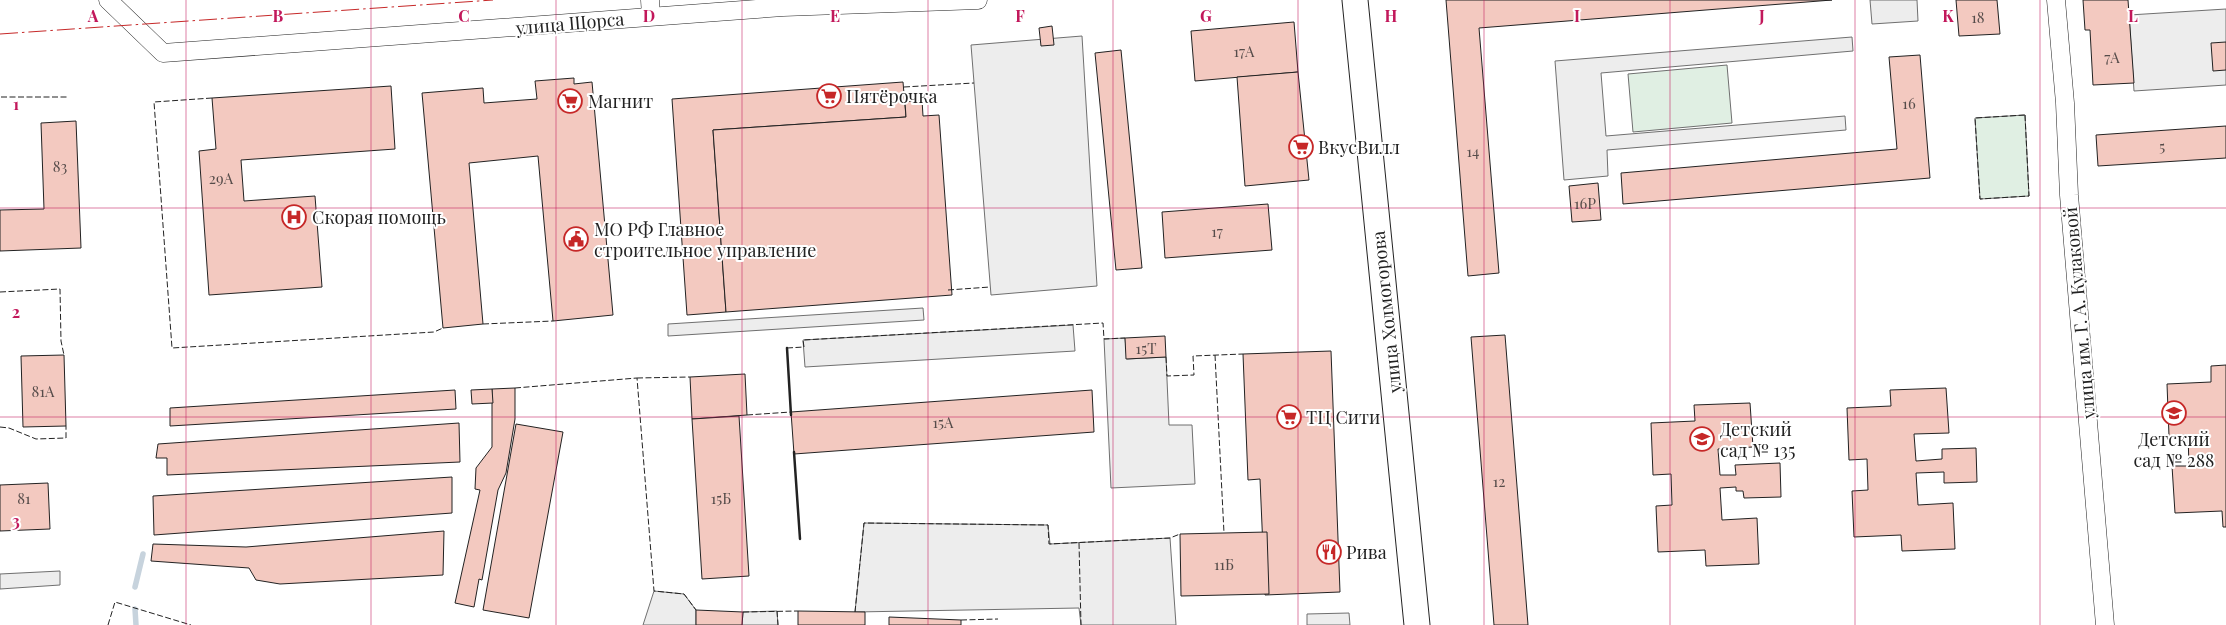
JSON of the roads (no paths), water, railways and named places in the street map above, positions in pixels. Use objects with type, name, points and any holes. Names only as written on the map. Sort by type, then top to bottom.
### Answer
[{"type":"main road","name":"улица Холмогорова","points":[[1356,0],[1417,625]]},
{"type":"street","name":"улица Щорса","points":[[108,0],[163,53],[651,8],[784,7],[978,0]]},
{"type":"street","name":"улица им. Г. А. Кулаковой","points":[[2056,0],[2065,104],[2069,195],[2105,625]]},
{"type":"waterway","points":[[135,587],[143,554]]},
{"type":"waterway","points":[[135,609],[136,625]]},
{"type":"place","name":"Пятёрочка","points":[[829,96]]},
{"type":"place","name":"Магнит","points":[[570,101]]},
{"type":"place","name":"ВкусВилл","points":[[1301,147]]},
{"type":"place","name":"Скорая помощь","points":[[294,217]]},
{"type":"place","name":"МО РФ Главное строительное управление","points":[[576,239]]},
{"type":"place","name":"Детский сад № 288","points":[[2174,413]]},
{"type":"place","name":"ТЦ Сити","points":[[1289,417]]},
{"type":"place","name":"Детский сад № 135","points":[[1702,439]]},
{"type":"place","name":"Рива","points":[[1329,552]]}]
